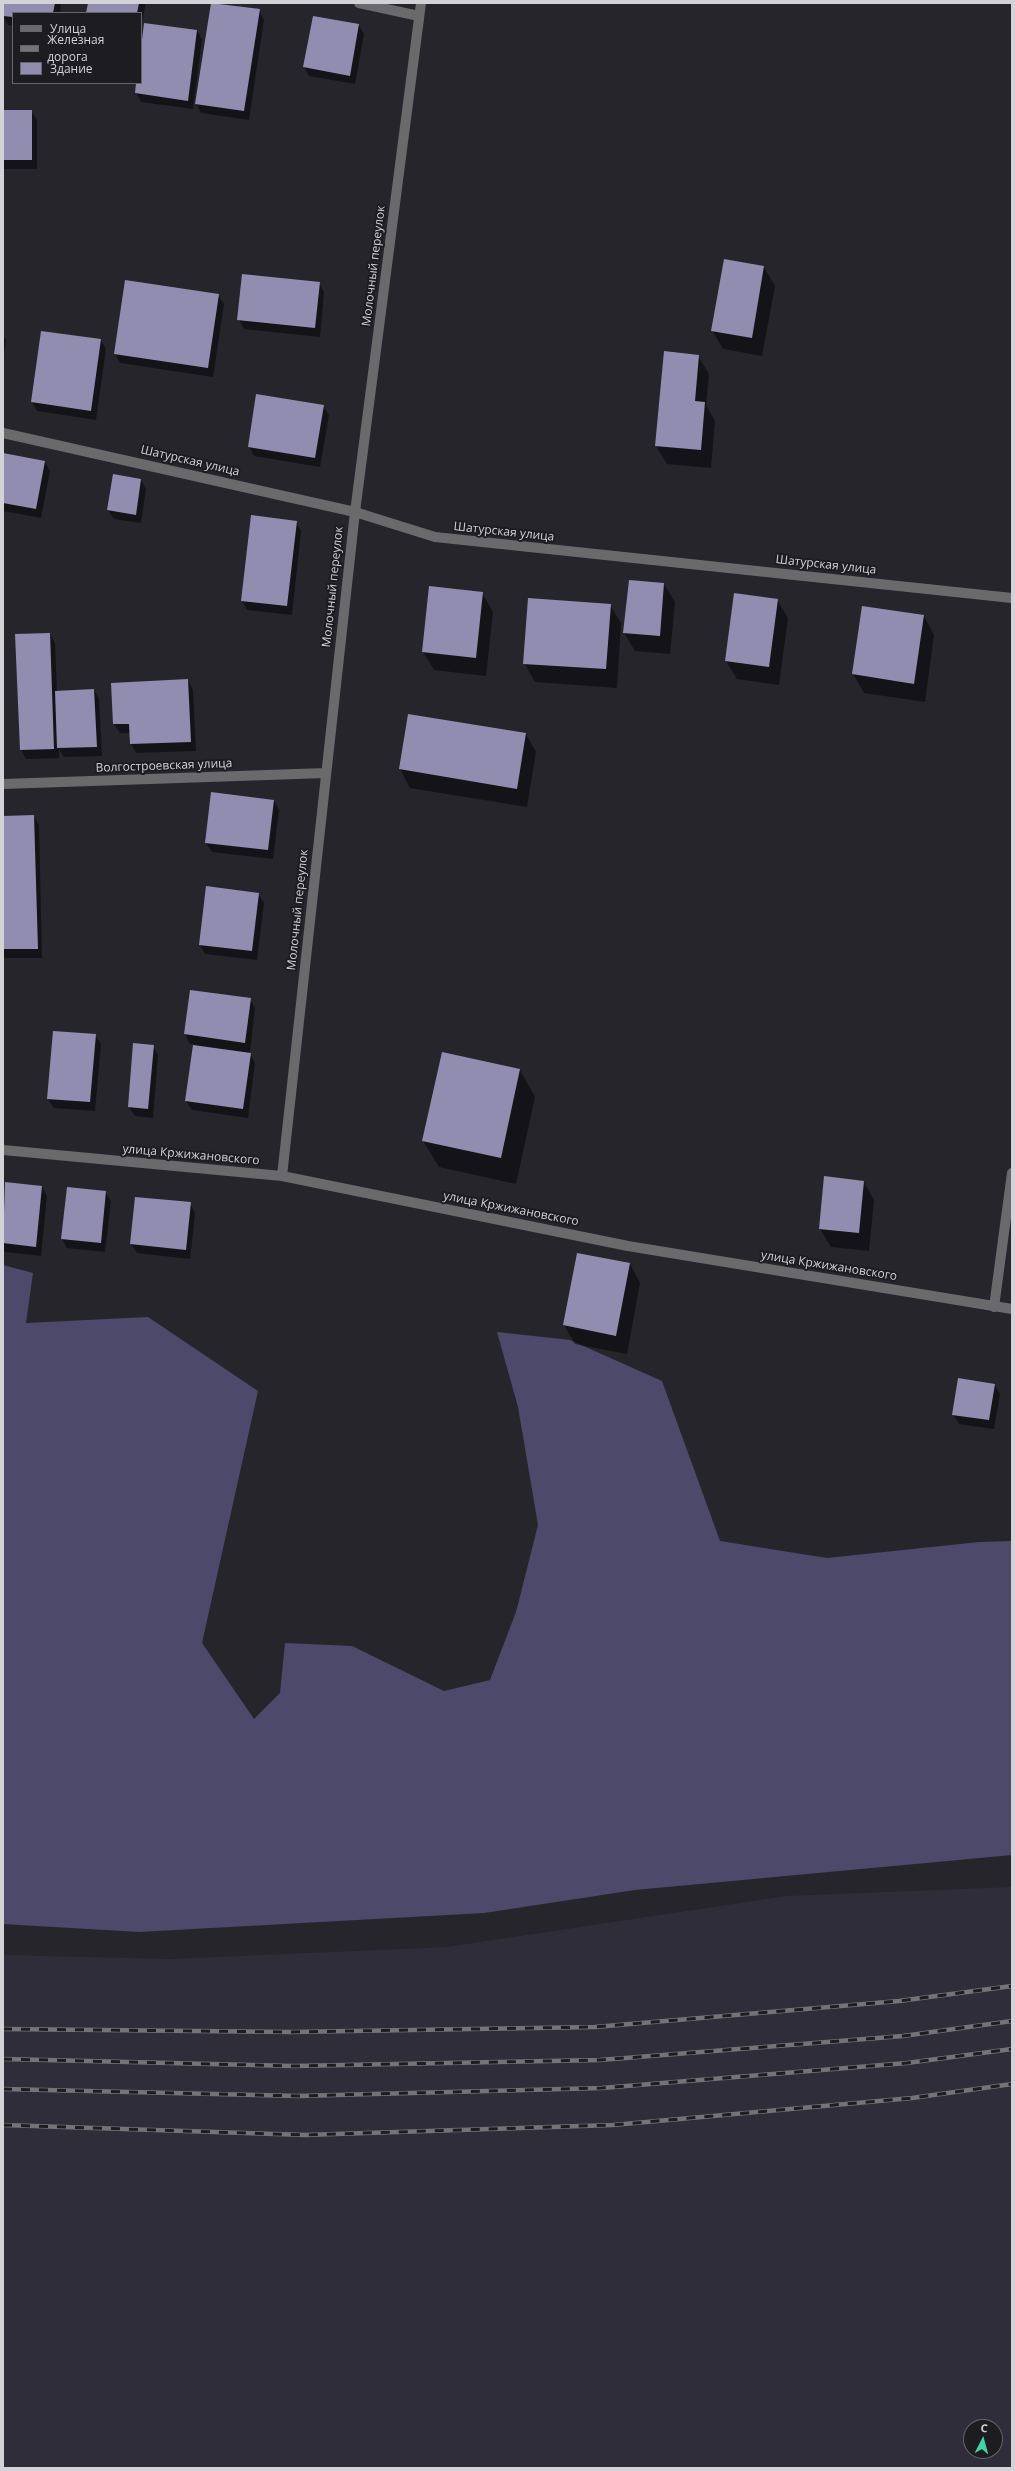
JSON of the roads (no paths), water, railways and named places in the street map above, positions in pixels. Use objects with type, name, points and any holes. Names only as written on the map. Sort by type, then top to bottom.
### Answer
[{"type":"street","points":[[359,3],[419,16]]},
{"type":"street","name":"Молочный переулок","points":[[282,1176],[355,512],[421,3]]},
{"type":"street","name":"Шатурская улица","points":[[3,433],[355,512],[435,537],[1012,598]]},
{"type":"street","name":"Волгостроевская улица","points":[[3,784],[326,773]]},
{"type":"street","name":"улица Кржижановского","points":[[3,1150],[282,1176],[628,1246],[1012,1309]]},
{"type":"street","points":[[994,1307],[1012,1173]]},
{"type":"railway","points":[[3,2029],[291,2032],[595,2027],[899,2001],[1012,1986]]},
{"type":"railway","points":[[3,2059],[294,2066],[600,2060],[903,2036],[1012,2021]]},
{"type":"railway","points":[[3,2089],[298,2096],[602,2088],[907,2063],[1012,2049]]},
{"type":"railway","points":[[3,2125],[305,2135],[613,2125],[912,2098],[1012,2084]]}]
